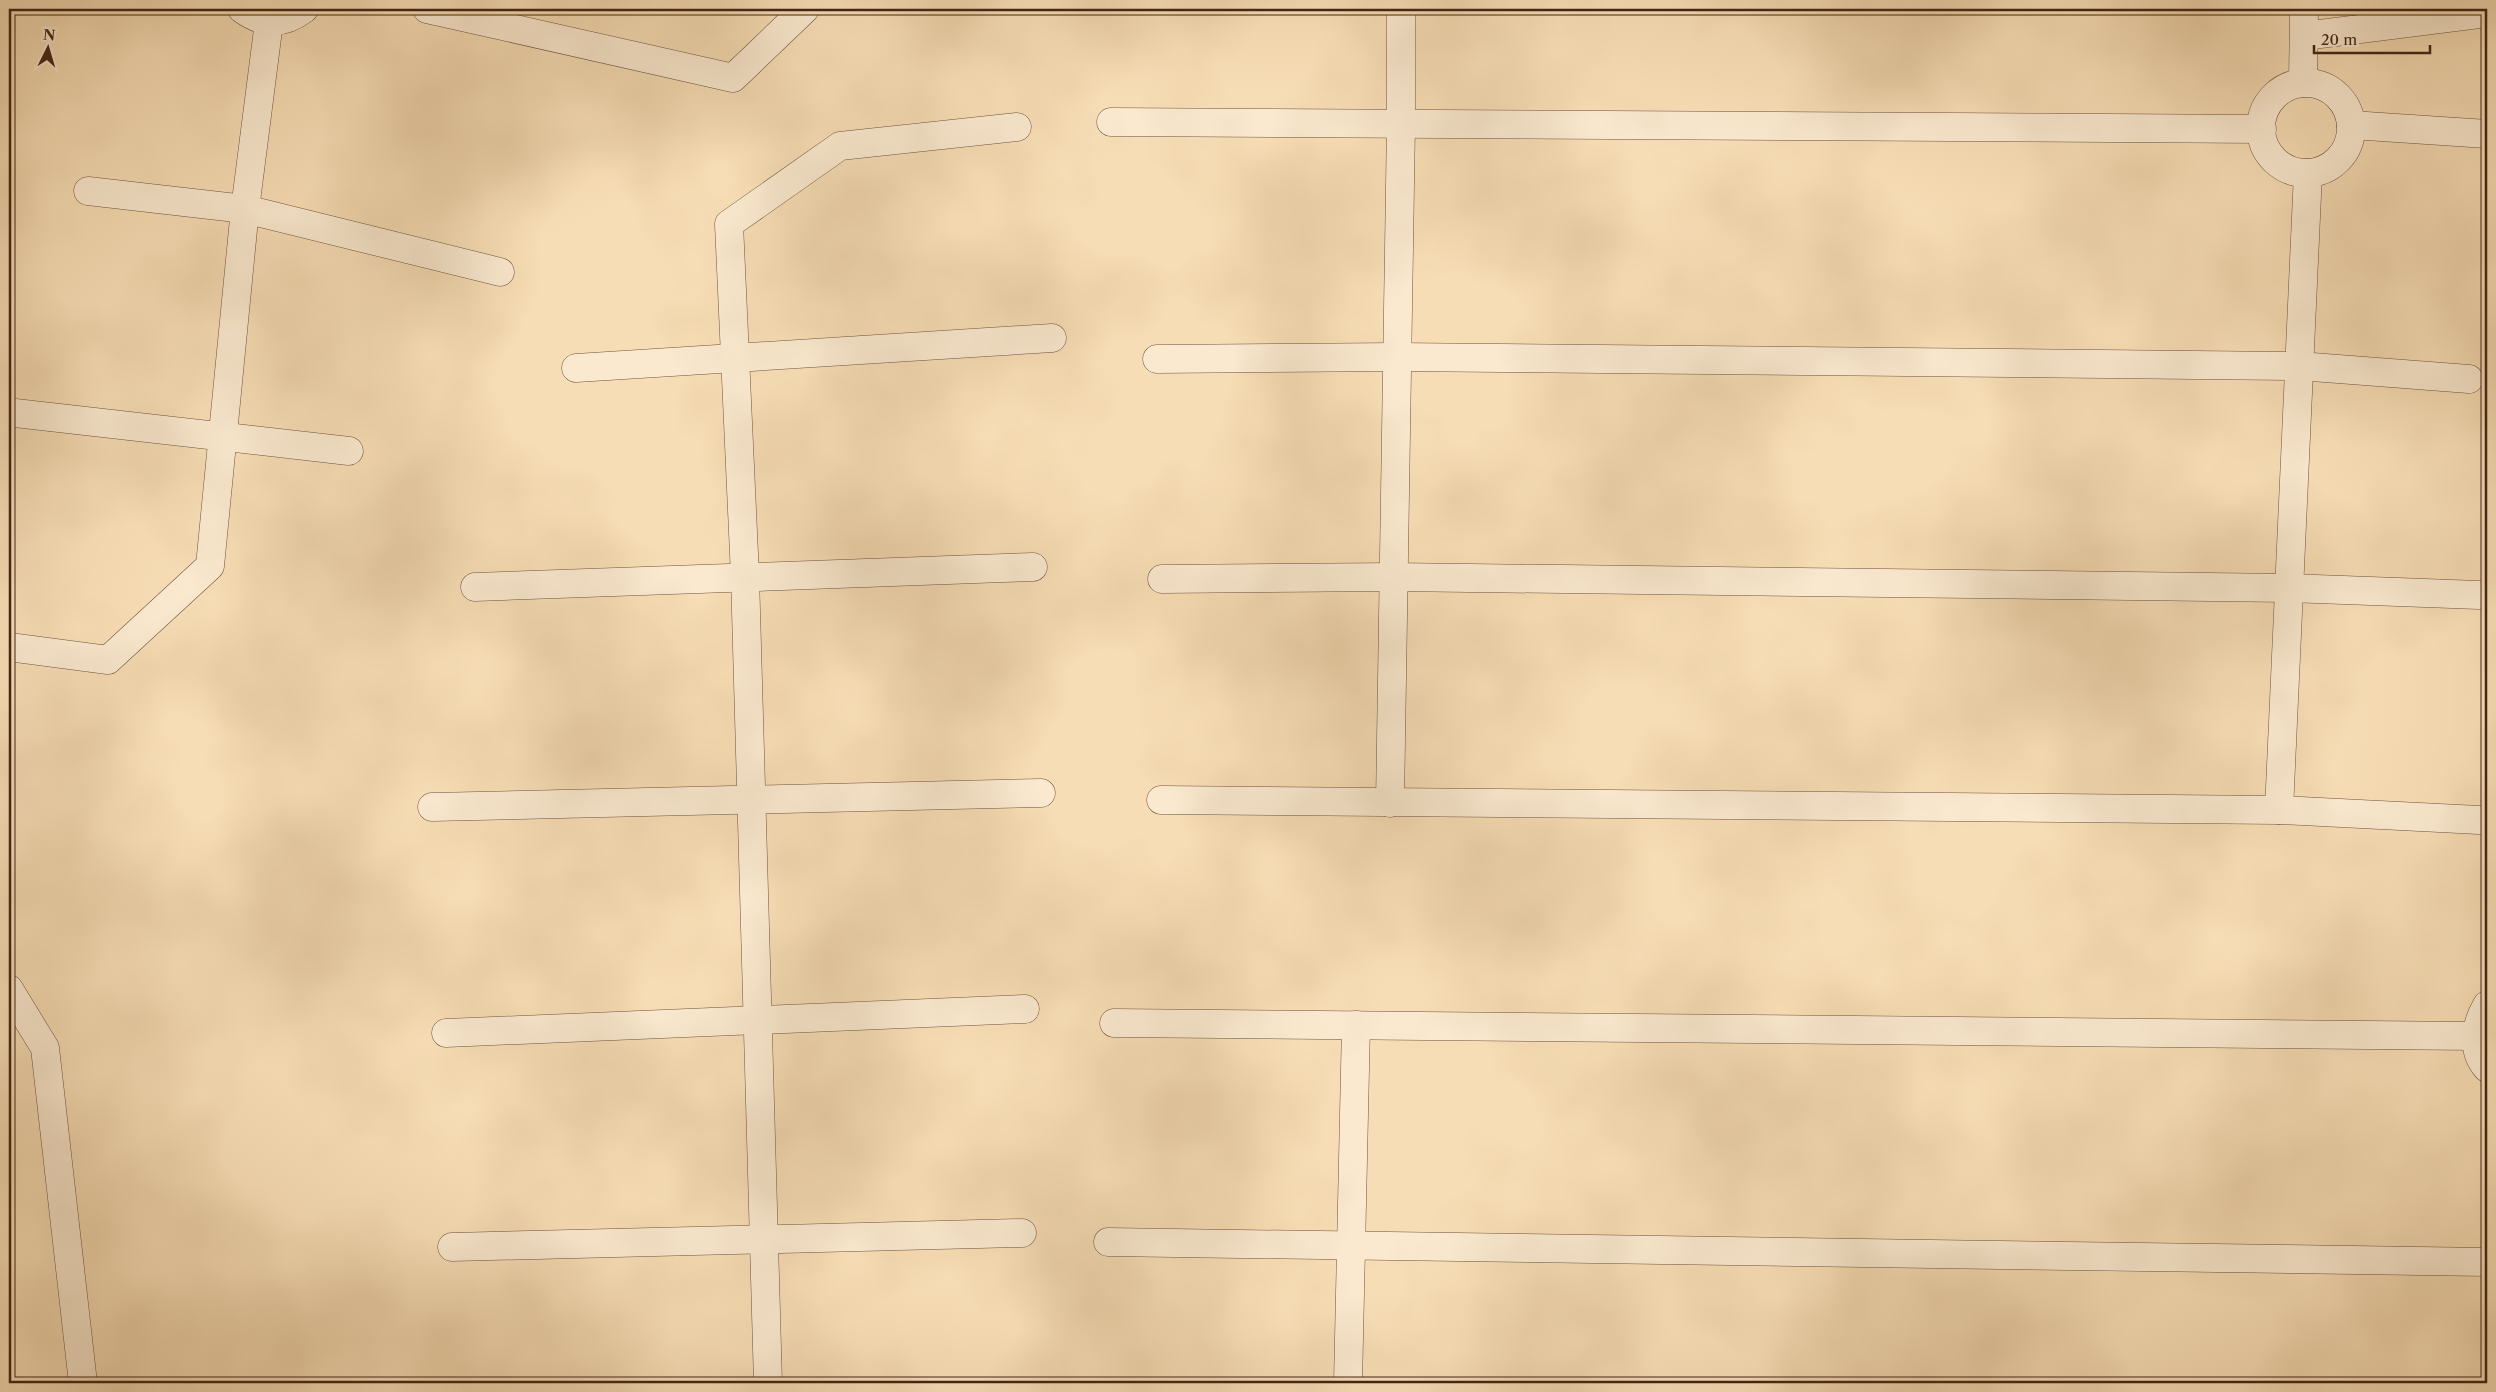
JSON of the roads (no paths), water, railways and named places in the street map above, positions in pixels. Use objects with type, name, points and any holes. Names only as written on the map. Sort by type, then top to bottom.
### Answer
[{"type":"street","points":[[242,9],[255,18],[269,22],[282,21],[304,9]]},
{"type":"street","points":[[427,9],[733,78],[805,9]]},
{"type":"street","points":[[1390,802],[1401,124],[1401,9]]},
{"type":"street","points":[[2303,83],[2304,9]]},
{"type":"street","points":[[2304,36],[2487,13]]},
{"type":"street","points":[[9,648],[108,660],[210,566],[245,209],[269,22]]},
{"type":"street","points":[[2303,83],[2324,87],[2341,99],[2348,112],[2351,126],[2350,140],[2339,158],[2322,170],[2308,173],[2293,171],[2279,163],[2268,152],[2261,122],[2266,108],[2275,95],[2288,86],[2303,83]]},
{"type":"street","points":[[1111,122],[2262,129]]},
{"type":"street","points":[[2351,126],[2487,134]]},
{"type":"street","points":[[768,1383],[745,576],[729,224],[840,146],[1017,127]]},
{"type":"street","points":[[2279,810],[2308,173]]},
{"type":"street","points":[[88,191],[245,209],[500,272]]},
{"type":"street","points":[[576,368],[1052,338]]},
{"type":"street","points":[[1156,359],[1397,358],[2299,366],[2469,379]]},
{"type":"street","points":[[15,413],[349,451]]},
{"type":"street","points":[[475,587],[1032,567]]},
{"type":"street","points":[[1162,579],[1393,577],[2289,588],[2479,595]]},
{"type":"street","points":[[432,807],[1040,793]]},
{"type":"street","points":[[1161,800],[2279,810],[2480,820]]},
{"type":"street","points":[[9,989],[45,1048],[83,1383]]},
{"type":"street","points":[[2487,1005],[2479,1020],[2476,1036],[2478,1052],[2487,1068]]},
{"type":"street","points":[[446,1034],[1025,1009]]},
{"type":"street","points":[[1114,1023],[2476,1036]]},
{"type":"street","points":[[1348,1383],[1356,1025]]},
{"type":"street","points":[[452,1247],[1022,1233]]},
{"type":"street","points":[[1108,1242],[2487,1262]]}]
